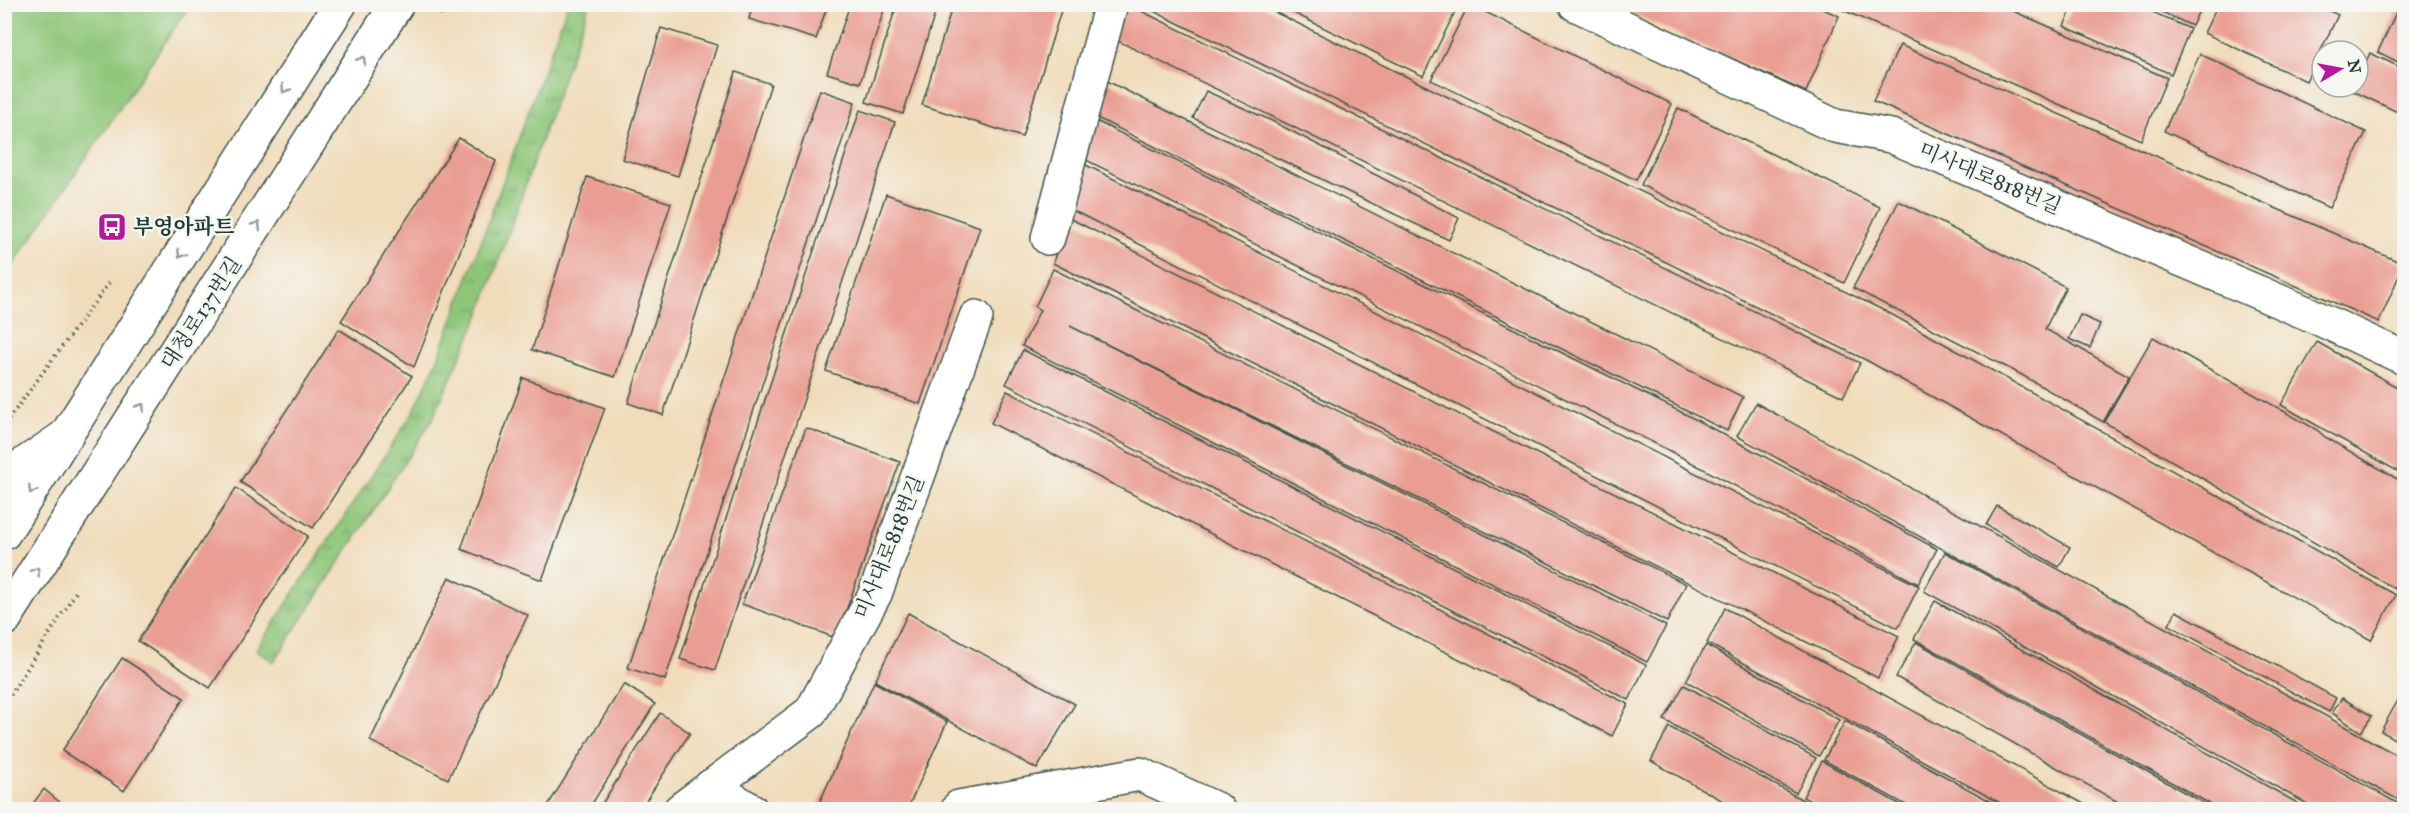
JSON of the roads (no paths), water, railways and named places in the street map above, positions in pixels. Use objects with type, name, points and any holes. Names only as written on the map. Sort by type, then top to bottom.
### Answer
[{"type":"main road","points":[[4,533],[340,4]]},
{"type":"main road","name":"대청로137번길","points":[[4,620],[397,4]]},
{"type":"main road","points":[[1048,238],[1111,4]]},
{"type":"main road","name":"미사대로818번길","points":[[1575,4],[1835,126],[1891,136],[2298,309],[2404,358]]},
{"type":"main road","name":"미사대로818번길","points":[[680,810],[811,712],[875,594],[976,317]]},
{"type":"main road","points":[[4,478],[67,435]]},
{"type":"main road","points":[[958,810],[959,807],[1140,774],[1218,810]]},
{"type":"main road","points":[[711,786],[751,810]]},
{"type":"place","name":"부영아파트","points":[[112,227]]}]
